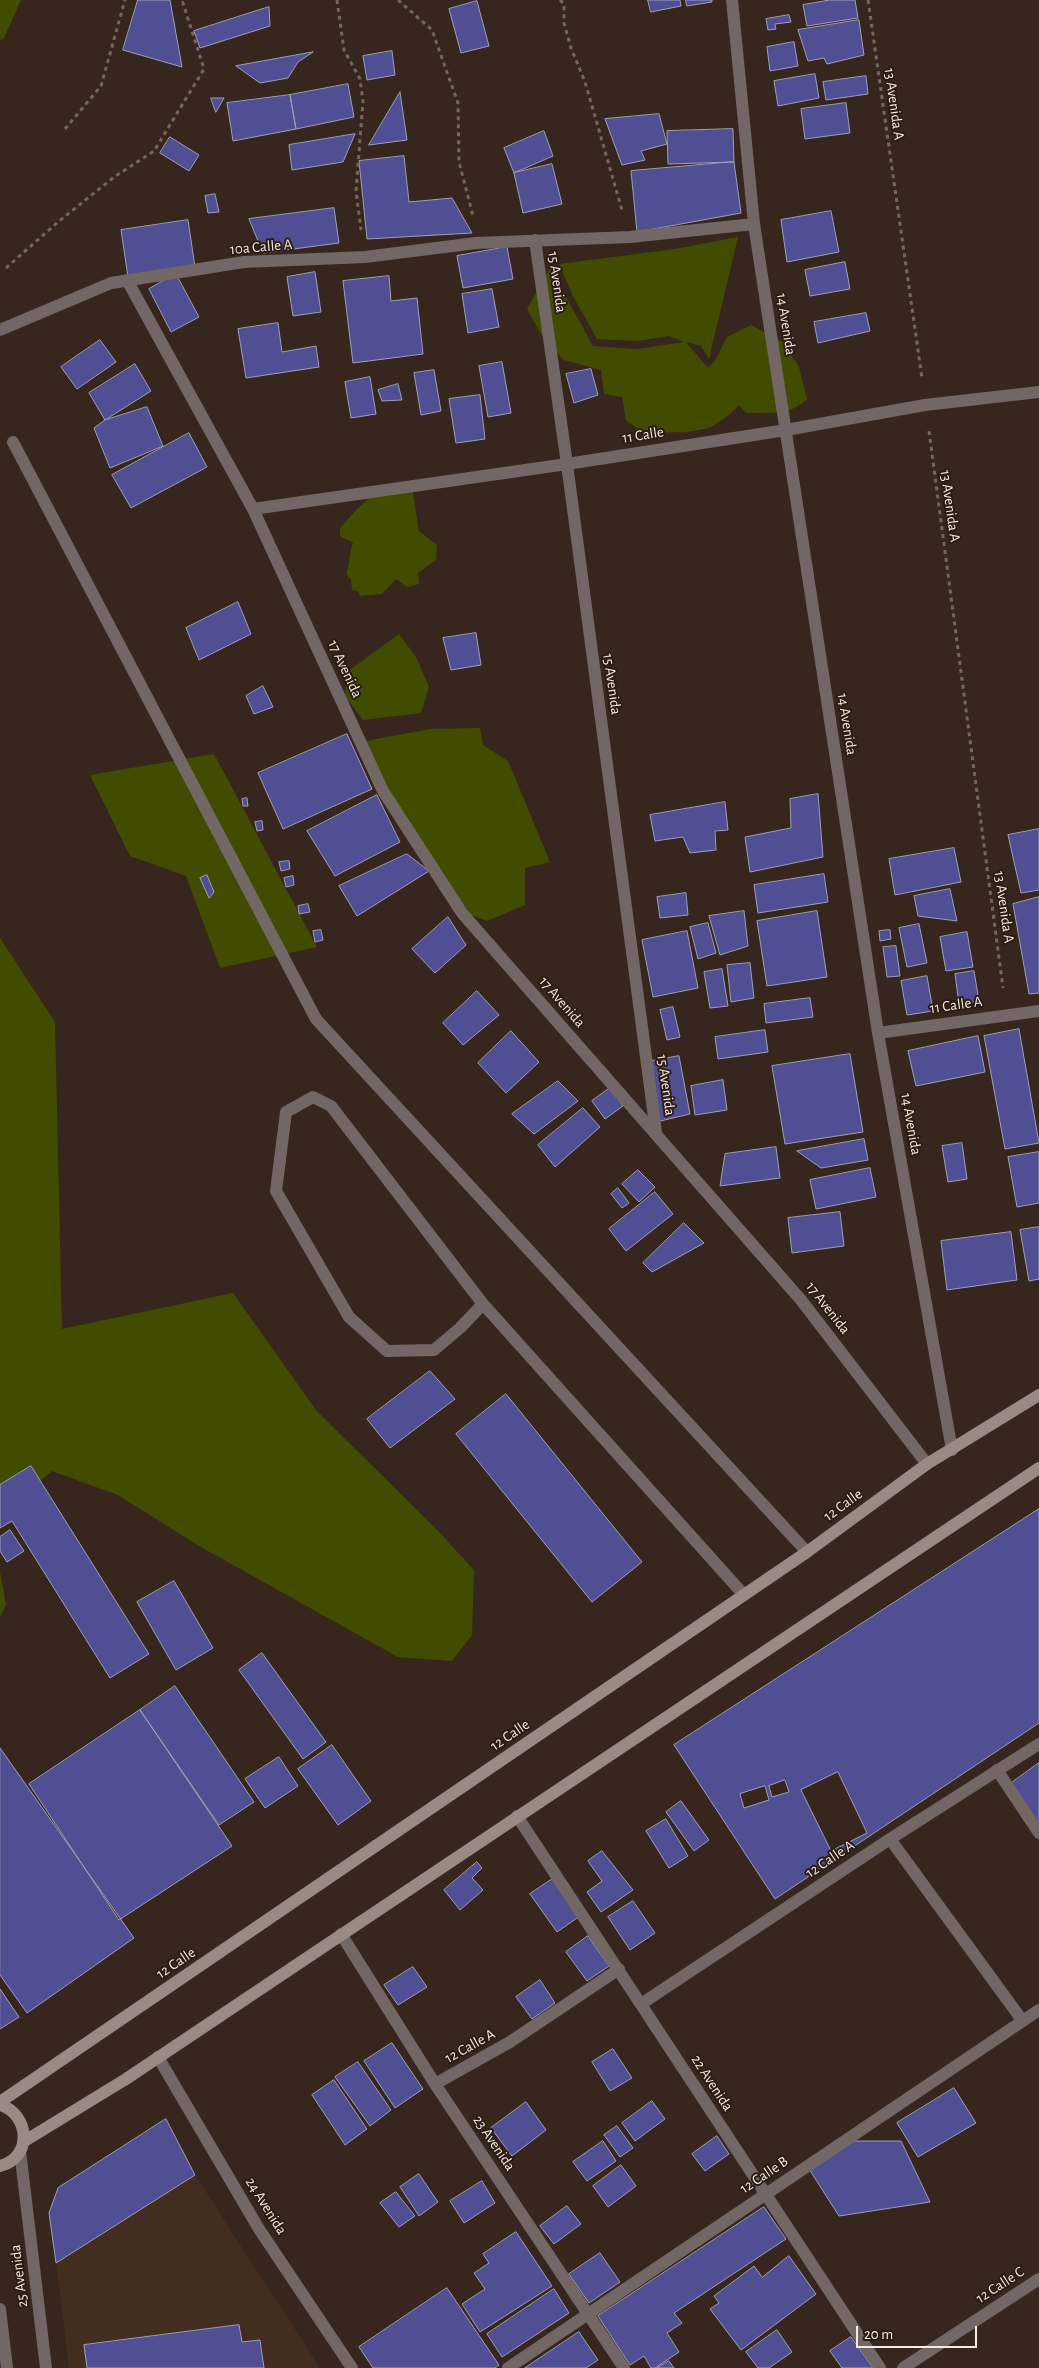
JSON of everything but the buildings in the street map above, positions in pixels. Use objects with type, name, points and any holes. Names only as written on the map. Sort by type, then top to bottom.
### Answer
[{"type":"main road","name":"12 Calle","points":[[0,2104],[807,1552],[927,1464],[1039,1395]]},
{"type":"main road","points":[[0,2166],[14,2159],[22,2147],[1039,1468]]},
{"type":"main road","points":[[0,2104],[15,2113],[21,2122],[24,2132],[22,2147]]},
{"type":"street","name":"14 Avenida","points":[[732,0],[754,224],[878,1033],[952,1450]]},
{"type":"street","name":"10a Calle A","points":[[0,330],[111,283],[244,262],[365,258],[476,243],[630,237],[754,224]]},
{"type":"street","name":"15 Avenida","points":[[535,240],[567,464],[656,1132]]},
{"type":"street","name":"17 Avenida","points":[[127,280],[252,509],[383,791],[462,913],[802,1300],[927,1464]]},
{"type":"street","name":"11 Calle","points":[[252,509],[567,464],[786,430],[926,405],[1039,392]]},
{"type":"street","points":[[13,442],[316,1019],[807,1552]]},
{"type":"street","name":"11 Calle A","points":[[878,1033],[1039,1011]]},
{"type":"street","points":[[483,1304],[460,1328],[434,1350],[387,1351],[349,1317],[276,1191],[286,1112],[313,1098],[331,1106],[483,1304],[744,1595]]},
{"type":"street","name":"12 Calle A","points":[[641,2004],[890,1839],[1039,1744]]},
{"type":"street","points":[[997,1770],[1039,1833]]},
{"type":"street","name":"22 Avenida","points":[[517,1816],[880,2368]]},
{"type":"street","points":[[890,1839],[1022,2020]]},
{"type":"street","name":"23 Avenida","points":[[341,1934],[435,2084],[624,2368]]},
{"type":"street","name":"12 Calle A","points":[[435,2084],[510,2042],[619,1969]]},
{"type":"street","name":"12 Calle B","points":[[508,2368],[1039,2010]]},
{"type":"street","name":"24 Avenida","points":[[158,2057],[259,2229],[352,2368]]},
{"type":"street","name":"25 Avenida","points":[[22,2147],[46,2368]]},
{"type":"street","name":"12 Calle C","points":[[904,2368],[1039,2279]]},
{"type":"street","name":"25 Avenida","points":[[0,2309],[7,2368]]},
{"type":"path","points":[[65,130],[101,86],[125,0]]},
{"type":"path","points":[[6,268],[58,222],[114,177],[154,151],[204,69],[182,0]]},
{"type":"path","points":[[337,0],[344,50],[360,79],[363,101],[356,192],[365,258]]},
{"type":"path","points":[[398,0],[432,30],[458,103],[459,162],[476,224],[476,243]]},
{"type":"path","points":[[560,0],[564,2],[567,31],[585,82],[630,237]]},
{"type":"path","name":"13 Avenida A","points":[[868,0],[926,405],[1007,1015]]},
{"type":"shaded area","points":[[195,2175],[320,2368],[69,2368],[56,2263]]},
{"type":"green space","points":[[0,0],[21,0],[4,38],[0,41]]},
{"type":"green space","points":[[738,237],[709,359],[701,346],[686,342],[708,368],[715,361],[727,337],[751,325],[783,342],[799,367],[807,399],[786,411],[746,413],[739,405],[729,415],[710,428],[686,432],[643,433],[626,420],[622,397],[604,394],[601,370],[564,360],[546,343],[527,309],[550,268],[593,346],[637,349],[684,342],[669,336],[637,341],[597,339],[574,298],[559,264],[675,249]]},
{"type":"green space","points":[[412,488],[419,531],[437,545],[436,560],[418,573],[419,584],[407,587],[396,579],[382,594],[360,596],[358,591],[352,590],[351,579],[346,574],[353,543],[340,536],[340,528],[374,494]]},
{"type":"green space","points":[[399,634],[416,657],[429,687],[421,713],[363,720],[345,696],[347,672]]},
{"type":"green space","points":[[480,728],[483,745],[508,761],[550,862],[525,868],[525,905],[487,921],[471,915],[402,818],[366,741],[430,729]]},
{"type":"green space","points":[[214,754],[317,947],[220,968],[186,876],[130,856],[90,775]]},
{"type":"green space","points":[[0,938],[55,1022],[62,1329],[233,1293],[316,1410],[438,1531],[474,1570],[472,1635],[452,1661],[398,1657],[199,1546],[118,1495],[52,1471],[0,1515]]},
{"type":"green space","points":[[0,1572],[6,1604],[0,1618]]}]
